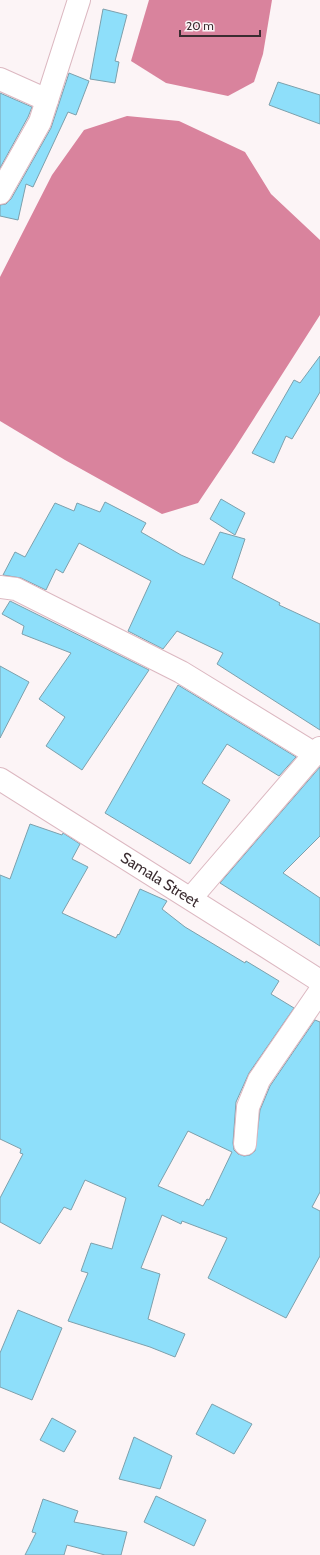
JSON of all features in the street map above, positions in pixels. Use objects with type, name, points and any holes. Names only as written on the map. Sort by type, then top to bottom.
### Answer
[{"type":"street","points":[[0,193],[40,122],[79,0]]},
{"type":"street","points":[[0,79],[47,100]]},
{"type":"street","points":[[0,587],[16,589],[181,672],[317,751],[191,898]]},
{"type":"street","name":"Samala Street","points":[[0,779],[140,868],[191,898],[320,982]]},
{"type":"street","points":[[245,1144],[248,1107],[259,1080],[320,991]]},
{"type":"shaded area","points":[[149,0],[272,0],[263,54],[254,82],[228,96],[166,83],[131,61]]},
{"type":"shaded area","points":[[127,116],[179,121],[245,152],[271,194],[320,240],[320,315],[198,503],[162,514],[65,460],[0,421],[0,277],[52,175],[84,130]]},
{"type":"building","points":[[103,9],[127,15],[115,61],[119,62],[115,83],[90,79]]},
{"type":"building","points":[[69,73],[89,81],[76,115],[68,112],[33,187],[26,184],[18,220],[0,216],[0,205],[6,204],[11,199],[51,128]]},
{"type":"building","points":[[278,82],[320,95],[320,124],[269,105]]},
{"type":"building","points":[[0,93],[32,107],[0,168]]},
{"type":"building","points":[[320,356],[320,392],[292,439],[286,436],[274,463],[252,453],[294,380],[300,383]]},
{"type":"building","points":[[221,499],[245,513],[235,535],[210,519]]},
{"type":"building","points":[[105,502],[146,523],[141,532],[181,555],[204,565],[220,532],[245,539],[232,578],[280,603],[279,605],[320,624],[320,730],[217,664],[223,653],[177,631],[163,649],[128,631],[151,581],[79,543],[63,573],[56,569],[46,590],[21,578],[3,575],[15,552],[25,557],[55,503],[74,511],[77,503],[100,512]]},
{"type":"building","points":[[10,601],[149,670],[82,770],[46,746],[65,717],[39,699],[71,653],[22,634],[24,626],[2,614]]},
{"type":"building","points":[[0,666],[29,682],[0,738]]},
{"type":"building","points":[[178,685],[296,757],[279,776],[227,744],[202,783],[230,800],[190,864],[105,813]]},
{"type":"building","points":[[320,767],[320,836],[283,873],[320,898],[320,946],[220,883]]},
{"type":"building","points":[[30,824],[62,835],[63,833],[80,844],[72,859],[88,867],[62,913],[116,938],[118,934],[119,935],[140,889],[167,901],[162,909],[185,927],[245,963],[246,961],[279,981],[271,994],[294,1008],[249,1073],[236,1102],[233,1143],[234,1150],[238,1154],[244,1156],[250,1155],[255,1151],[260,1110],[270,1086],[315,1020],[320,1022],[320,1192],[312,1207],[320,1211],[320,1256],[286,1318],[208,1278],[227,1238],[182,1221],[181,1224],[162,1215],[141,1268],[160,1274],[148,1319],[185,1334],[175,1357],[150,1347],[68,1321],[88,1273],[81,1271],[91,1243],[112,1249],[126,1198],[85,1180],[71,1210],[64,1207],[40,1244],[0,1222],[0,1198],[23,1154],[20,1153],[21,1149],[0,1139],[0,875],[10,879]],"holes":[[[188,1131],[232,1152],[209,1200],[207,1199],[203,1206],[158,1186]]]},
{"type":"building","points":[[18,1310],[62,1328],[32,1400],[0,1387],[0,1353]]},
{"type":"building","points":[[212,1404],[252,1424],[234,1454],[196,1434]]},
{"type":"building","points":[[52,1418],[76,1431],[64,1452],[40,1440]]},
{"type":"building","points":[[134,1437],[172,1456],[160,1489],[119,1479]]},
{"type":"building","points":[[156,1496],[206,1520],[194,1546],[144,1522]]},
{"type":"building","points":[[43,1499],[78,1511],[74,1522],[127,1532],[121,1555],[105,1555],[67,1545],[64,1555],[25,1555],[36,1533],[32,1532]]}]
